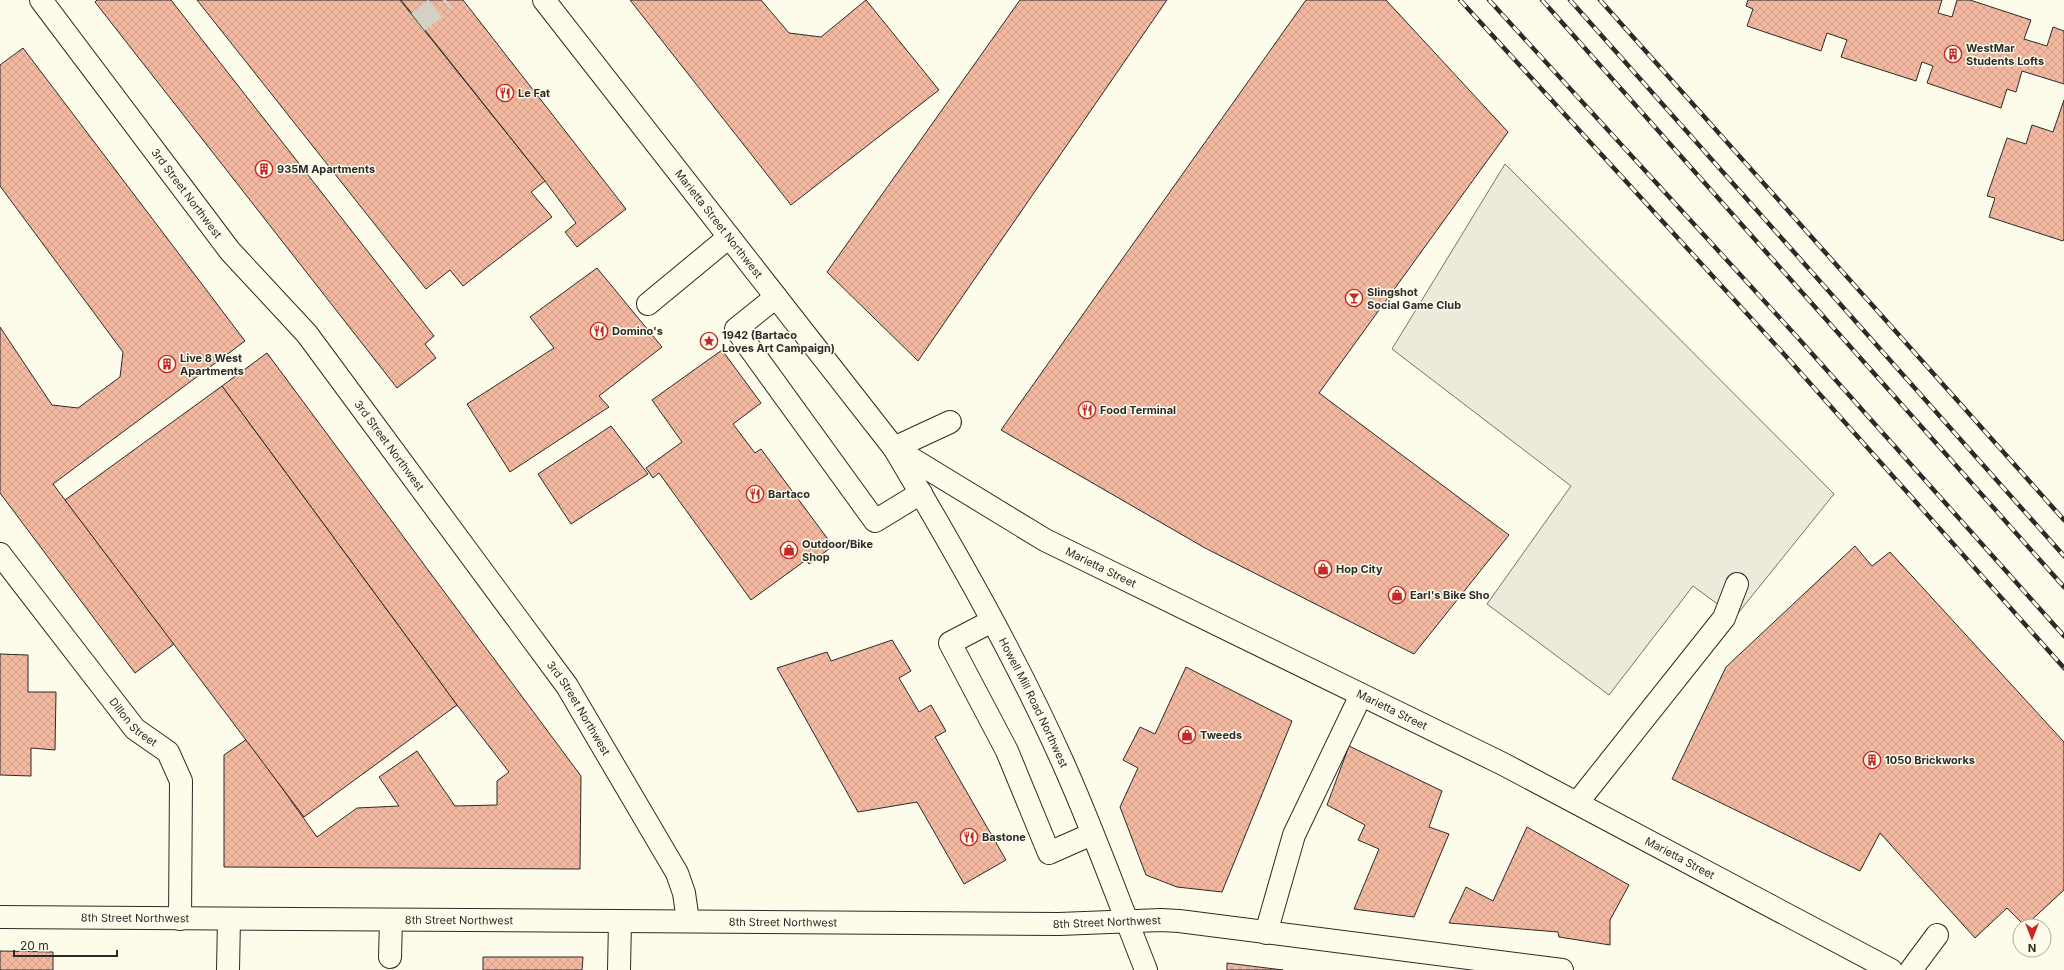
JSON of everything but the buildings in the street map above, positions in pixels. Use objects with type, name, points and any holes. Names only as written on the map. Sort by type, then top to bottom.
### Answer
[{"type":"street","name":"3rd Street Northwest","points":[[41,0],[230,251],[307,334],[567,686],[677,873],[684,893],[688,921]]},
{"type":"street","name":"Marietta Street Northwest","points":[[544,0],[894,448]]},
{"type":"street","points":[[648,304],[729,237]]},
{"type":"street","points":[[776,297],[736,329],[875,521],[921,493]]},
{"type":"street","points":[[894,448],[950,422]]},
{"type":"street","name":"Howell Mill Road Northwest","points":[[894,448],[921,493],[1016,664],[1064,765],[1146,970]]},
{"type":"street","name":"Marietta Street","points":[[894,448],[1045,540],[1503,764],[1892,970]]},
{"type":"street","name":"Dillon Street","points":[[0,554],[135,729],[168,752],[181,781],[180,918]]},
{"type":"street","points":[[1577,803],[1724,618],[1737,584]]},
{"type":"street","points":[[992,621],[950,643],[1007,750],[1049,853],[1092,834]]},
{"type":"street","points":[[1266,933],[1294,834],[1361,694]]},
{"type":"street","name":"8th Street Northwest","points":[[0,917],[1051,924],[1127,921],[1179,921],[1562,970]]},
{"type":"street","points":[[228,970],[229,918]]},
{"type":"street","points":[[390,957],[391,920]]},
{"type":"street","points":[[619,970],[620,921]]},
{"type":"street","points":[[1911,970],[1937,935]]},
{"type":"shaded area","points":[[1505,164],[1834,494],[1735,617],[1693,586],[1609,695],[1487,604],[1571,486],[1392,349]]},
{"type":"tunnel","points":[[418,22],[446,0]]},
{"type":"railway","points":[[1460,0],[1783,353],[2064,668]]},
{"type":"railway","points":[[1489,0],[1799,339],[2064,636]]},
{"type":"railway","points":[[1542,0],[2064,587]]},
{"type":"railway","points":[[1570,0],[2064,556]]},
{"type":"railway","points":[[1600,0],[2064,520]]},
{"type":"place","name":"WestMar Students Lofts","points":[[1953,54]]},
{"type":"place","name":"Le Fat","points":[[505,93]]},
{"type":"place","name":"935M Apartments","points":[[264,169]]},
{"type":"place","name":"Slingshot Social Game Club","points":[[1354,298]]},
{"type":"place","name":"Domino's","points":[[599,331]]},
{"type":"place","name":"1942 (Bartaco Loves Art Campaign)","points":[[709,341]]},
{"type":"place","name":"Live 8 West Apartments","points":[[167,364]]},
{"type":"place","name":"Food Terminal","points":[[1087,410]]},
{"type":"place","name":"Bartaco","points":[[755,494]]},
{"type":"place","name":"Outdoor/Bike Shop","points":[[789,550]]},
{"type":"place","name":"Hop City","points":[[1323,569]]},
{"type":"place","name":"Earl's Bike Sho","points":[[1397,595]]},
{"type":"place","name":"Tweeds","points":[[1187,735]]},
{"type":"place","name":"1050 Brickworks","points":[[1872,760]]},
{"type":"place","name":"Bastone","points":[[969,837]]}]
